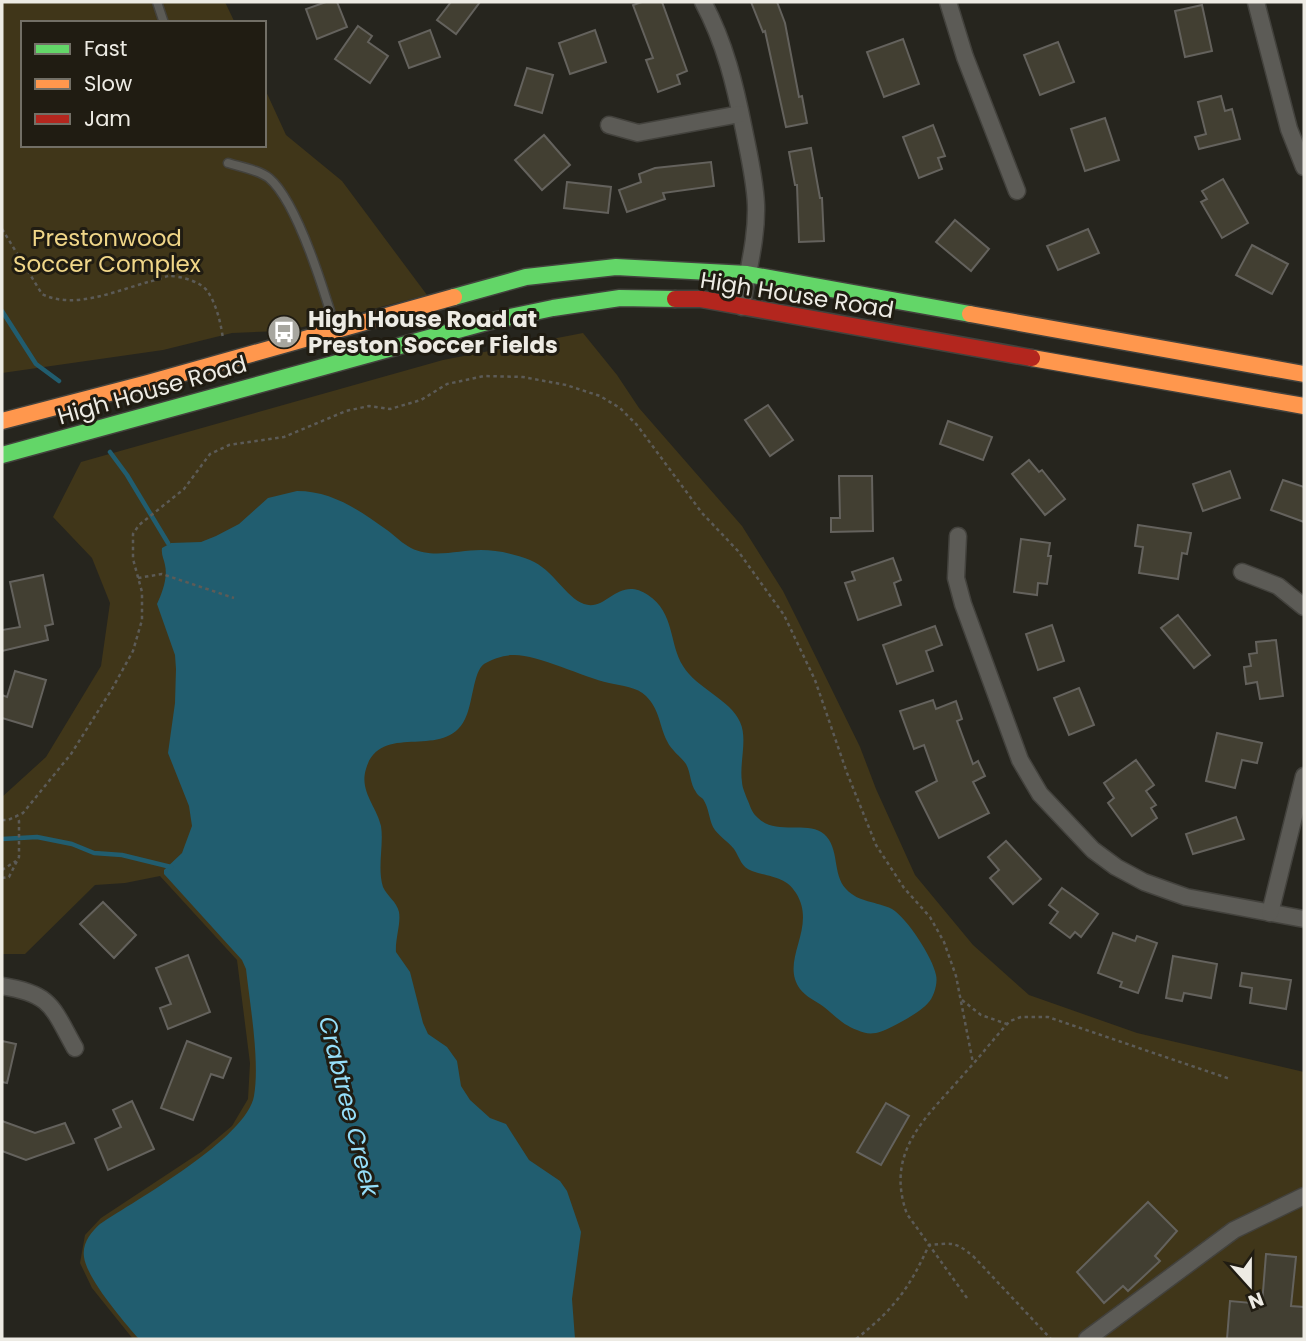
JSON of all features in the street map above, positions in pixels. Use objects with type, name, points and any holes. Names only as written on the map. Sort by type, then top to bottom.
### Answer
[{"type":"main road","name":"High House Road","points":[[2,421],[526,277],[616,267],[747,274],[1304,374]]},
{"type":"main road","name":"High House Road","points":[[2,455],[487,322],[552,308],[620,298],[701,299],[1304,406]]},
{"type":"street","points":[[703,2],[733,77],[756,206],[752,258],[742,307]]},
{"type":"street","points":[[948,2],[965,57],[1017,191]]},
{"type":"street","points":[[1256,2],[1289,129],[1304,167]]},
{"type":"street","points":[[609,125],[638,133],[740,114]]},
{"type":"street","points":[[958,536],[956,578],[963,604],[1020,760],[1040,794],[1093,850],[1143,882],[1186,897],[1304,919]]},
{"type":"street","points":[[1241,572],[1278,586],[1304,607]]},
{"type":"street","points":[[1270,912],[1304,776]]},
{"type":"street","points":[[2,986],[30,992],[47,1001],[75,1048]]},
{"type":"street","points":[[1087,1339],[1234,1230],[1304,1196]]},
{"type":"lane","points":[[157,2],[163,21]]},
{"type":"lane","points":[[229,163],[268,177],[291,206],[345,359]]},
{"type":"path","points":[[2,229],[42,294],[51,299],[66,301],[108,294],[170,276],[199,283],[208,290],[223,339]]},
{"type":"path","points":[[2,820],[23,813],[71,754],[112,689],[133,651],[142,620],[142,592],[133,559],[132,542],[139,525],[184,489],[209,454],[229,445],[284,437],[345,411],[369,406],[390,409],[421,400],[447,384],[484,376],[523,377],[566,386],[600,396],[620,408],[637,425],[702,513],[738,551],[784,615],[815,680],[847,773],[876,845],[904,888],[934,925],[952,965],[962,1000],[973,1063]]},
{"type":"path","points":[[138,578],[162,573],[234,598]]},
{"type":"path","points":[[2,878],[9,877],[19,857],[19,821],[16,816]]},
{"type":"path","points":[[2,870],[16,861]]},
{"type":"path","points":[[962,1000],[981,1015],[1007,1024]]},
{"type":"path","points":[[967,1298],[906,1214],[899,1182],[901,1166],[910,1141],[927,1114],[1007,1024],[1021,1017],[1048,1017],[1230,1079]]},
{"type":"path","points":[[856,1339],[883,1318],[902,1297],[929,1245]]},
{"type":"path","points":[[929,1245],[960,1245],[1051,1339]]},
{"type":"green space","name":"Prestonwood Soccer Complex","points":[[2,2],[225,2],[234,21],[21,21],[21,147],[266,147],[266,91],[286,135],[342,181],[427,295],[303,327],[232,333],[163,350],[2,373]]},
{"type":"green space","points":[[583,333],[617,375],[639,408],[742,526],[783,591],[807,639],[860,747],[915,875],[973,945],[1029,995],[1137,1033],[1304,1072],[1304,1339],[133,1339],[92,1288],[80,1263],[85,1235],[101,1218],[201,1152],[232,1126],[248,1099],[250,1063],[237,960],[160,876],[125,883],[95,885],[25,954],[2,954],[2,797],[46,757],[101,666],[110,603],[92,558],[53,517],[81,462],[443,360]]},
{"type":"water","name":"Crabtree Creek","points":[[297,491],[322,494],[345,503],[419,551],[437,553],[487,550],[530,560],[546,570],[571,596],[584,604],[599,603],[629,589],[648,595],[663,611],[683,666],[696,681],[729,707],[740,722],[743,736],[742,784],[754,814],[774,826],[809,828],[824,834],[832,846],[839,876],[846,889],[856,897],[886,906],[898,914],[918,939],[934,968],[936,986],[928,1003],[904,1021],[876,1033],[864,1033],[847,1026],[802,992],[795,978],[794,967],[803,919],[802,906],[796,893],[782,880],[745,867],[734,849],[715,830],[705,802],[694,789],[686,764],[667,741],[654,707],[646,696],[634,689],[534,658],[513,655],[502,657],[487,662],[480,668],[468,713],[455,731],[443,738],[384,747],[373,755],[364,777],[381,826],[383,887],[399,912],[396,952],[410,972],[428,1034],[447,1047],[457,1061],[461,1086],[470,1100],[490,1118],[506,1124],[529,1160],[560,1181],[567,1191],[581,1232],[572,1299],[575,1339],[139,1339],[107,1300],[92,1277],[84,1257],[88,1238],[100,1224],[212,1149],[247,1113],[254,1096],[255,1050],[246,969],[242,960],[164,874],[164,870],[182,853],[192,826],[189,806],[168,753],[175,703],[175,655],[157,604],[166,575],[162,548],[171,543],[201,542],[216,536],[239,524],[268,498]]},
{"type":"building","points":[[326,2],[337,2],[347,27],[317,39],[306,9]]},
{"type":"building","points":[[451,2],[480,2],[456,34],[437,20]]},
{"type":"building","points":[[662,2],[687,71],[677,75],[680,84],[658,92],[646,60],[653,58],[633,5]]},
{"type":"building","points":[[751,2],[777,2],[785,23],[799,97],[802,96],[807,123],[786,127],[765,31],[763,32]]},
{"type":"building","points":[[1202,5],[1212,51],[1185,57],[1175,11]]},
{"type":"building","points":[[358,26],[372,36],[368,42],[388,56],[370,83],[335,59]]},
{"type":"building","points":[[430,30],[440,57],[409,68],[399,42]]},
{"type":"building","points":[[595,30],[606,62],[570,74],[559,43]]},
{"type":"building","points":[[903,39],[919,84],[884,97],[867,52]]},
{"type":"building","points":[[1058,42],[1074,82],[1040,95],[1024,55]]},
{"type":"building","points":[[527,68],[553,75],[542,113],[515,105]]},
{"type":"building","points":[[1221,96],[1225,111],[1232,109],[1240,139],[1199,149],[1195,137],[1206,134],[1198,102]]},
{"type":"building","points":[[1105,118],[1119,160],[1085,171],[1071,129]]},
{"type":"building","points":[[933,125],[945,156],[938,158],[942,169],[919,178],[903,137]]},
{"type":"building","points":[[544,135],[570,165],[542,190],[515,160]]},
{"type":"building","points":[[811,148],[822,198],[824,241],[799,242],[797,185],[789,152]]},
{"type":"building","points":[[711,162],[714,186],[663,193],[665,199],[627,212],[619,190],[641,182],[639,174],[655,168]]},
{"type":"building","points":[[1223,179],[1248,223],[1222,238],[1201,202],[1207,199],[1202,191]]},
{"type":"building","points":[[567,182],[611,187],[608,213],[564,208]]},
{"type":"building","points":[[955,220],[989,249],[971,271],[936,242]]},
{"type":"building","points":[[1088,229],[1099,253],[1058,270],[1047,246]]},
{"type":"building","points":[[1252,245],[1288,264],[1272,294],[1236,275]]},
{"type":"building","points":[[768,405],[793,440],[770,456],[745,420]]},
{"type":"building","points":[[948,421],[992,437],[983,460],[940,444]]},
{"type":"building","points":[[1029,460],[1039,472],[1042,470],[1065,499],[1045,515],[1012,474]]},
{"type":"building","points":[[1230,471],[1240,498],[1203,511],[1193,484]]},
{"type":"building","points":[[839,476],[872,476],[873,531],[831,532],[831,518],[840,518]]},
{"type":"building","points":[[1283,480],[1304,487],[1304,522],[1271,510]]},
{"type":"building","points":[[1138,525],[1191,533],[1187,554],[1182,553],[1178,579],[1139,573],[1143,547],[1135,546]]},
{"type":"building","points":[[1021,539],[1050,543],[1047,584],[1038,583],[1037,595],[1014,592]]},
{"type":"building","points":[[893,558],[901,580],[894,583],[901,605],[858,620],[845,583],[855,580],[852,572]]},
{"type":"building","points":[[43,575],[53,624],[45,626],[48,640],[2,651],[2,630],[20,627],[10,582]]},
{"type":"building","points":[[1178,615],[1210,655],[1194,668],[1161,628]]},
{"type":"building","points":[[1052,625],[1064,661],[1038,670],[1026,634]]},
{"type":"building","points":[[935,626],[942,645],[926,651],[933,671],[897,684],[883,645]]},
{"type":"building","points":[[1276,640],[1283,696],[1260,699],[1257,682],[1246,684],[1244,667],[1251,666],[1249,654],[1257,653],[1256,642]]},
{"type":"building","points":[[15,671],[46,680],[32,727],[2,718],[2,695],[7,697]]},
{"type":"building","points":[[1079,688],[1094,725],[1069,735],[1054,698]]},
{"type":"building","points":[[933,700],[936,709],[956,701],[962,719],[957,721],[973,764],[978,761],[985,776],[973,782],[989,813],[939,838],[916,792],[937,781],[924,745],[914,749],[900,711]]},
{"type":"building","points":[[1217,733],[1262,743],[1257,763],[1242,760],[1235,788],[1206,781]]},
{"type":"building","points":[[1136,760],[1154,785],[1146,791],[1156,805],[1151,808],[1157,818],[1132,836],[1108,803],[1114,798],[1104,783]]},
{"type":"building","points":[[1236,817],[1244,839],[1193,854],[1186,834]]},
{"type":"building","points":[[1006,841],[1041,879],[1013,904],[990,878],[999,870],[988,857]]},
{"type":"building","points":[[1062,888],[1098,914],[1081,937],[1075,932],[1070,938],[1050,923],[1058,912],[1049,905]]},
{"type":"building","points":[[103,902],[136,935],[114,958],[80,924]]},
{"type":"building","points":[[1113,933],[1135,941],[1137,936],[1157,943],[1138,993],[1120,987],[1122,982],[1098,973]]},
{"type":"building","points":[[188,955],[210,1012],[168,1029],[160,1008],[171,1004],[156,968]]},
{"type":"building","points":[[1173,956],[1217,964],[1211,998],[1184,993],[1182,1001],[1166,998]]},
{"type":"building","points":[[1242,973],[1291,980],[1286,1009],[1250,1003],[1252,988],[1240,986]]},
{"type":"building","points":[[2,1041],[16,1044],[7,1083],[2,1082]]},
{"type":"building","points":[[187,1041],[231,1058],[223,1078],[211,1074],[193,1120],[161,1108]]},
{"type":"building","points":[[132,1101],[154,1149],[108,1170],[95,1139],[121,1127],[113,1110]]},
{"type":"building","points":[[886,1103],[909,1116],[881,1165],[857,1152]]},
{"type":"building","points":[[2,1121],[35,1133],[65,1123],[74,1143],[26,1160],[2,1151]]},
{"type":"building","points":[[1148,1202],[1177,1231],[1155,1256],[1160,1261],[1128,1291],[1123,1286],[1104,1303],[1077,1272]]},
{"type":"building","points":[[1266,1254],[1296,1257],[1291,1306],[1304,1307],[1304,1339],[1227,1339],[1230,1301],[1262,1304]]},
{"type":"waterway","points":[[2,311],[36,364],[59,381]]},
{"type":"waterway","points":[[110,452],[168,543]]},
{"type":"waterway","points":[[2,839],[37,837],[72,844],[94,853],[122,855],[171,867]]},
{"type":"traffic: fast","points":[[454,297],[526,277],[616,267],[747,274],[970,314]]},
{"type":"traffic: fast","points":[[2,455],[487,322],[620,298],[675,299]]},
{"type":"traffic: slow","points":[[2,421],[454,297]]},
{"type":"traffic: slow","points":[[970,314],[1304,374]]},
{"type":"traffic: slow","points":[[1032,358],[1304,406]]},
{"type":"traffic: jam","points":[[675,299],[701,299],[1032,358]]},
{"type":"place","name":"High House Road at Preston Soccer Fields","points":[[284,332]]}]
